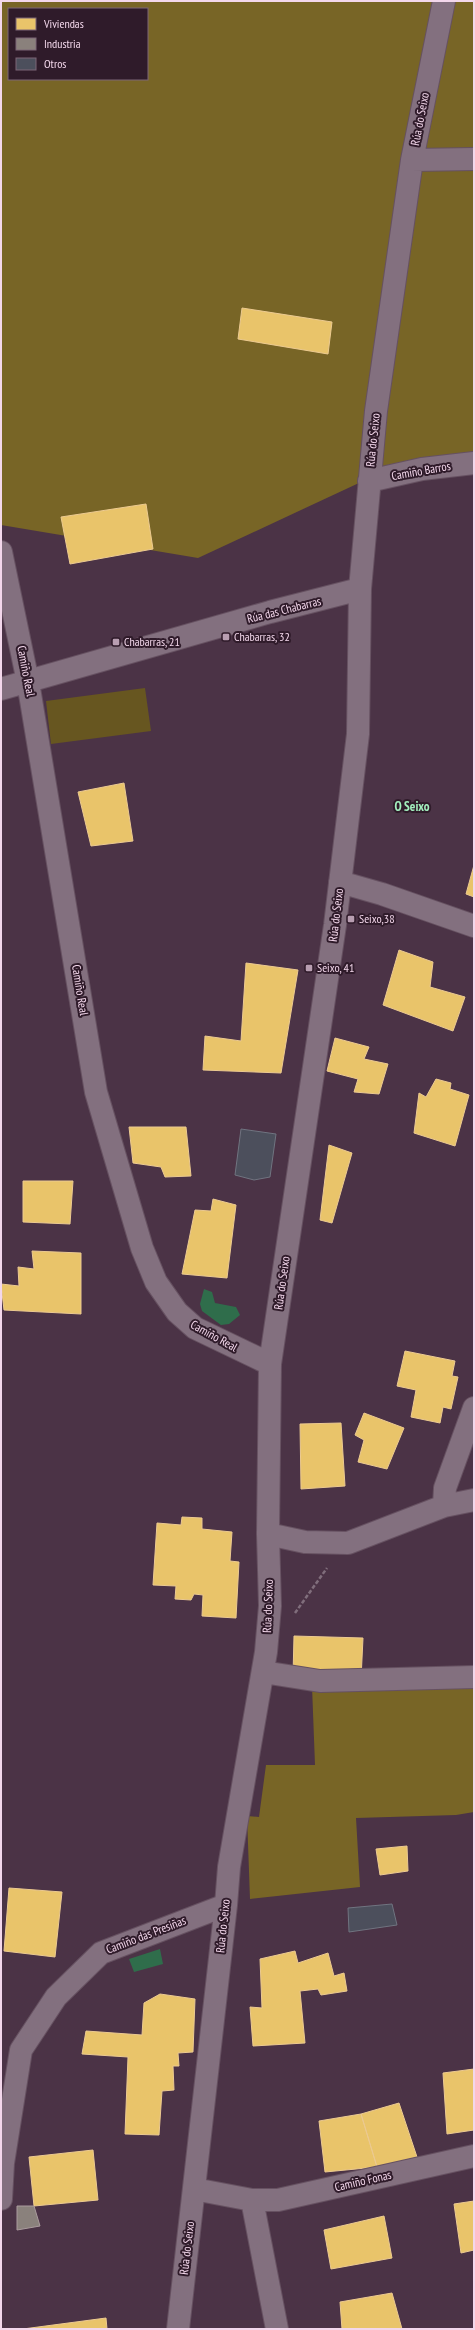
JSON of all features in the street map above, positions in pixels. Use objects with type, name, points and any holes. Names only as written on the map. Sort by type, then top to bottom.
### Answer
[{"type":"street","name":"Rúa do Seixo","points":[[178,2329],[229,1867],[263,1672],[270,1606],[268,1534],[270,1364],[340,882],[358,734],[360,589],[369,481],[386,339],[412,160],[444,1]]},
{"type":"street","points":[[412,160],[474,158]]},
{"type":"street","name":"Camiño Barros","points":[[369,481],[422,469],[474,463]]},
{"type":"street","name":"Camiño Real","points":[[1,552],[28,682],[96,1092],[142,1248],[156,1282],[177,1312],[195,1328],[270,1364]]},
{"type":"street","name":"Rúa das Chabarras","points":[[1,689],[270,612],[360,589]]},
{"type":"street","name":"Rúa do Seixo","points":[[340,882],[382,894],[474,926]]},
{"type":"street","points":[[444,1506],[445,1488],[474,1408]]},
{"type":"street","points":[[268,1534],[305,1542],[348,1543],[444,1506],[474,1500]]},
{"type":"street","points":[[263,1672],[320,1681],[474,1677]]},
{"type":"street","name":"Camiño das Presiñas","points":[[1,2199],[3,2163],[21,2050],[56,1997],[101,1953],[226,1905]]},
{"type":"street","name":"Camiño Fonas","points":[[194,2189],[252,2200],[278,2200],[474,2156]]},
{"type":"street","points":[[252,2200],[277,2329]]},
{"type":"path","points":[[291,1620],[319,1578],[348,1543]]},
{"type":"shaded area","points":[[1,1],[474,1],[474,460],[389,469],[198,558],[1,525]]},
{"type":"shaded area","points":[[145,688],[151,731],[51,744],[46,701]]},
{"type":"shaded area","points":[[204,1289],[212,1292],[215,1303],[236,1307],[240,1315],[229,1324],[221,1325],[202,1311],[200,1304]]},
{"type":"shaded area","points":[[474,1668],[474,1812],[456,1815],[356,1818],[360,1887],[250,1899],[247,1816],[259,1817],[266,1765],[315,1765],[312,1686]]},
{"type":"shaded area","points":[[160,1949],[163,1964],[134,1972],[129,1959]]},
{"type":"building: Viviendas","points":[[242,308],[332,322],[328,354],[238,339]]},
{"type":"building: Viviendas","points":[[146,504],[153,549],[70,564],[61,517]]},
{"type":"building: Viviendas","points":[[124,783],[133,841],[91,846],[78,792]]},
{"type":"building: Viviendas","points":[[474,865],[474,897],[466,894]]},
{"type":"building: Viviendas","points":[[399,950],[433,962],[430,987],[465,997],[453,1031],[383,1005]]},
{"type":"building: Viviendas","points":[[246,963],[298,970],[281,1073],[203,1070],[205,1036],[241,1041]]},
{"type":"building: Viviendas","points":[[335,1038],[369,1047],[364,1059],[388,1064],[379,1094],[354,1092],[358,1079],[327,1071]]},
{"type":"building: Viviendas","points":[[436,1079],[451,1083],[450,1089],[469,1095],[455,1146],[414,1133],[419,1093],[426,1097]]},
{"type":"building: Viviendas","points":[[129,1127],[186,1127],[191,1176],[165,1177],[161,1167],[133,1163]]},
{"type":"building: Viviendas","points":[[329,1145],[352,1153],[332,1223],[320,1220]]},
{"type":"building: Viviendas","points":[[23,1181],[73,1181],[70,1224],[23,1222]]},
{"type":"building: Viviendas","points":[[213,1199],[236,1205],[227,1278],[182,1274],[195,1210],[211,1211]]},
{"type":"building: Viviendas","points":[[32,1251],[81,1253],[81,1314],[4,1310],[1,1284],[19,1286],[18,1267],[34,1269]]},
{"type":"building: Viviendas","points":[[405,1351],[455,1361],[452,1376],[458,1377],[451,1409],[443,1407],[440,1423],[411,1417],[416,1390],[397,1386]]},
{"type":"building: Viviendas","points":[[364,1413],[404,1428],[387,1469],[358,1462],[364,1440],[355,1435]]},
{"type":"building: Viviendas","points":[[341,1423],[345,1486],[301,1489],[300,1424]]},
{"type":"building: Viviendas","points":[[182,1517],[202,1518],[202,1529],[232,1532],[230,1561],[239,1562],[236,1618],[202,1616],[203,1595],[194,1594],[191,1600],[175,1599],[176,1586],[153,1585],[157,1523],[181,1525]]},
{"type":"building: Viviendas","points":[[294,1636],[363,1638],[361,1679],[293,1676]]},
{"type":"building: Viviendas","points":[[407,1846],[408,1871],[380,1875],[376,1849]]},
{"type":"building: Viviendas","points":[[9,1888],[62,1892],[55,1957],[4,1951]]},
{"type":"building: Viviendas","points":[[295,1951],[298,1963],[328,1953],[334,1976],[344,1973],[347,1991],[321,1995],[318,1989],[300,1991],[305,2043],[253,2046],[250,2007],[262,2008],[260,1959]]},
{"type":"building: Viviendas","points":[[160,1994],[195,1999],[193,2052],[178,2053],[179,2066],[173,2066],[174,2090],[162,2091],[159,2135],[125,2134],[128,2057],[82,2054],[86,2031],[142,2035],[144,2003]]},
{"type":"building: Viviendas","points":[[474,2069],[474,2130],[447,2134],[443,2073]]},
{"type":"building: Viviendas","points":[[399,2103],[417,2157],[377,2167],[361,2114]]},
{"type":"building: Viviendas","points":[[361,2114],[377,2167],[325,2172],[319,2121]]},
{"type":"building: Viviendas","points":[[93,2150],[98,2200],[34,2206],[29,2157]]},
{"type":"building: Viviendas","points":[[474,2201],[474,2250],[461,2253],[454,2204]]},
{"type":"building: Viviendas","points":[[384,2216],[392,2258],[331,2269],[324,2230]]},
{"type":"building: Viviendas","points":[[392,2293],[402,2329],[342,2329],[340,2302]]},
{"type":"building: Viviendas","points":[[106,2318],[107,2329],[23,2329]]},
{"type":"building: Industria","points":[[17,2206],[34,2206],[40,2226],[17,2230]]},
{"type":"building: Otros","points":[[241,1129],[276,1134],[270,1177],[254,1180],[235,1175]]},
{"type":"building: Otros","points":[[392,1904],[397,1925],[349,1932],[348,1908]]},
{"type":"place","name":"Chabarras, 32","points":[[226,637]]},
{"type":"place","name":"Chabarras, 21","points":[[116,642]]},
{"type":"place","name":"Seixo,38","points":[[351,919]]},
{"type":"place","name":"Seixo, 41","points":[[309,968]]},
{"type":"district","name":"O Seixo","points":[[412,806]]}]
